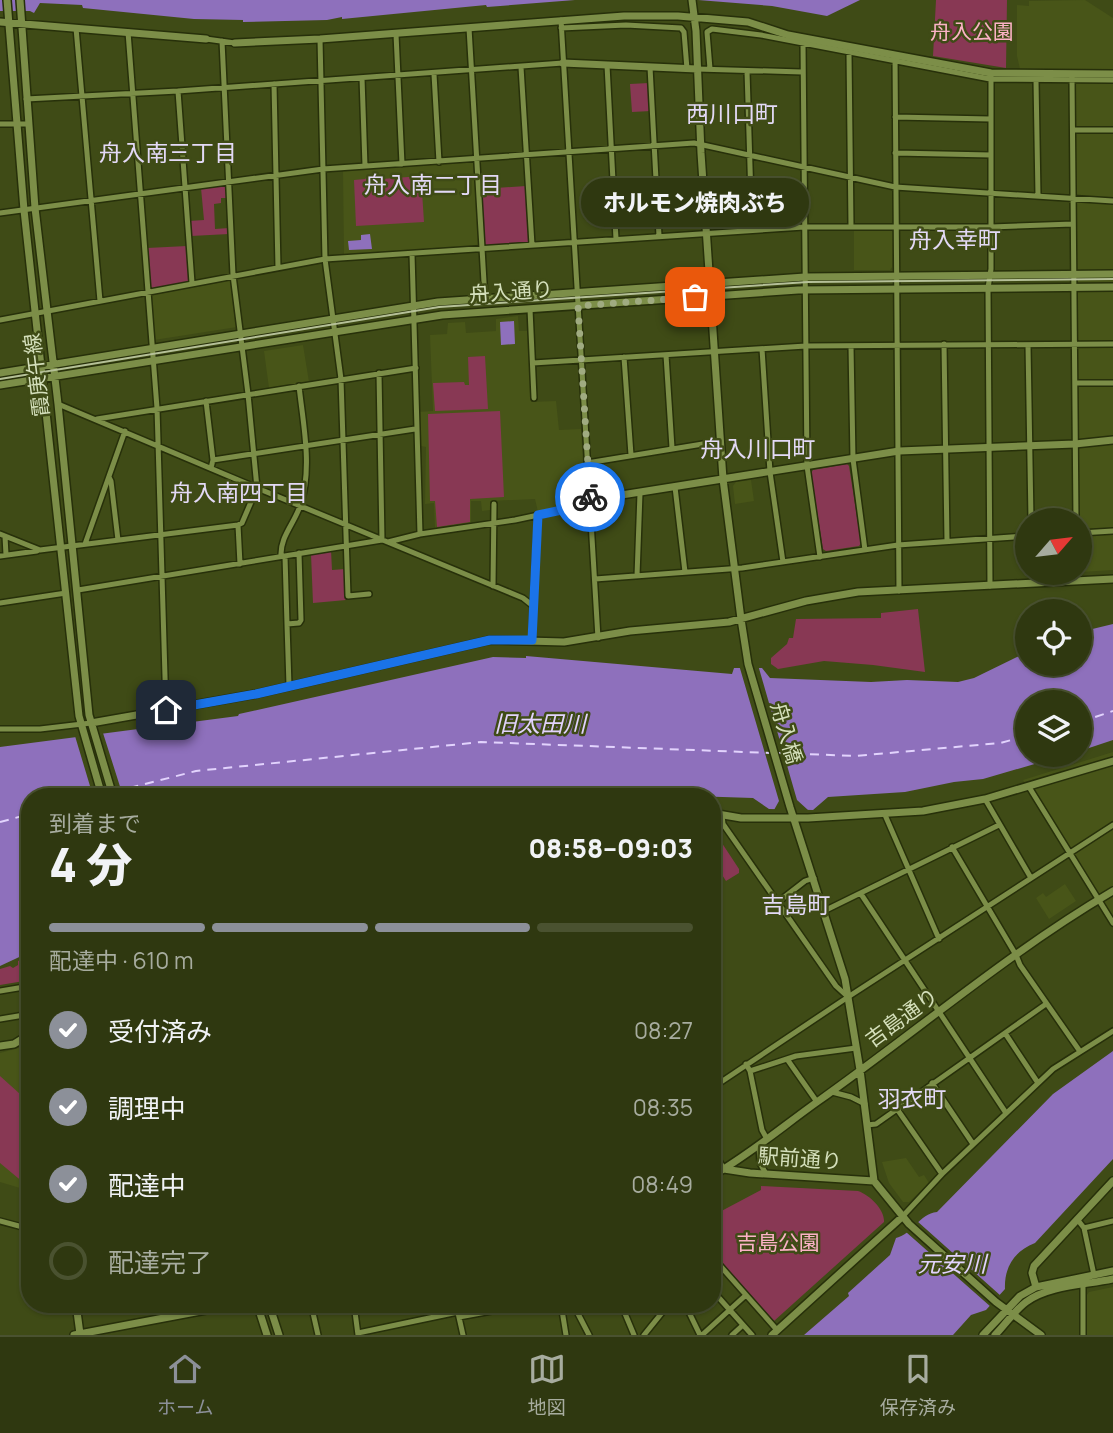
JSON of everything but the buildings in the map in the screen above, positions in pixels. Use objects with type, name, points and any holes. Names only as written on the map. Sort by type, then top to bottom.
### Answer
[{"type":"street","points":[[8,0],[24,210],[80,724],[100,788]]},
{"type":"street","name":"霞庚午線","points":[[20,0],[35,208],[91,723],[111,788]]},
{"type":"street","name":"舟入橋","points":[[692,2],[723,479],[741,619],[748,664],[841,966],[860,1070],[874,1181]]},
{"type":"street","points":[[561,24],[624,16],[748,22],[788,35],[991,76],[1036,80],[1113,74]]},
{"type":"street","points":[[0,22],[235,43],[561,24],[681,28],[684,32],[687,69]]},
{"type":"street","points":[[561,24],[598,638]]},
{"type":"street","points":[[76,28],[100,301]]},
{"type":"street","points":[[469,28],[485,299]]},
{"type":"street","points":[[710,69],[707,32],[712,29],[849,53],[895,58]]},
{"type":"street","points":[[128,32],[157,408],[166,710]]},
{"type":"street","points":[[396,34],[402,164]]},
{"type":"street","points":[[320,40],[325,259],[341,379],[348,596],[369,594]]},
{"type":"street","points":[[40,551],[3,535],[3,556],[238,525],[242,523],[257,488],[233,275],[222,41]]},
{"type":"street","points":[[803,43],[807,466],[820,556]]},
{"type":"street","points":[[849,53],[851,226]]},
{"type":"street","points":[[895,58],[899,591]]},
{"type":"street","points":[[26,99],[434,74],[563,63],[802,72]]},
{"type":"street","points":[[607,65],[617,239]]},
{"type":"street","points":[[521,67],[532,245]]},
{"type":"street","points":[[650,67],[659,236]]},
{"type":"street","points":[[747,71],[752,230]]},
{"type":"street","points":[[434,74],[439,162]]},
{"type":"street","points":[[991,76],[1113,80]]},
{"type":"street","points":[[990,586],[988,288],[991,227],[991,76]]},
{"type":"street","points":[[1072,77],[1076,508]]},
{"type":"street","points":[[362,78],[365,166]]},
{"type":"street","points":[[1036,80],[1038,196]]},
{"type":"street","points":[[274,84],[278,268]]},
{"type":"street","points":[[178,91],[192,283]]},
{"type":"street","points":[[895,117],[990,119]]},
{"type":"street","points":[[0,124],[27,124]]},
{"type":"street","points":[[1073,130],[1113,130]]},
{"type":"street","points":[[0,213],[323,169],[701,144],[895,187],[1113,201]]},
{"type":"street","points":[[895,153],[990,155]]},
{"type":"street","points":[[0,320],[325,259],[804,227],[1073,224]]},
{"type":"street","points":[[412,254],[420,534]]},
{"type":"street","name":"舟入通り","points":[[0,373],[332,318],[485,299],[805,277],[1113,274]]},
{"type":"street","name":"舟入通り","points":[[0,386],[413,318],[805,290],[1113,286]]},
{"type":"street","points":[[530,309],[534,398]]},
{"type":"street","points":[[944,344],[947,541]]},
{"type":"street","points":[[533,363],[806,346],[1113,344]]},
{"type":"street","points":[[1028,345],[1031,508]]},
{"type":"street","points":[[851,346],[852,459],[865,550]]},
{"type":"street","points":[[762,349],[770,472],[783,562]]},
{"type":"street","points":[[666,355],[673,448]]},
{"type":"street","points":[[624,357],[631,455]]},
{"type":"street","points":[[97,419],[415,368]]},
{"type":"street","points":[[379,373],[379,435],[385,541]]},
{"type":"street","points":[[1075,383],[1113,383]]},
{"type":"street","points":[[289,686],[283,556],[280,545],[300,506],[305,474],[299,386]]},
{"type":"street","points":[[206,401],[213,460],[211,468]]},
{"type":"street","points":[[58,404],[523,598],[533,606]]},
{"type":"street","points":[[213,460],[415,429]]},
{"type":"street","points":[[85,544],[125,431]]},
{"type":"street","points":[[78,590],[495,523],[640,493],[899,452],[1113,440]]},
{"type":"street","points":[[587,463],[721,441]]},
{"type":"street","points":[[109,477],[118,541]]},
{"type":"street","points":[[675,487],[685,572]]},
{"type":"street","points":[[637,576],[640,493]]},
{"type":"street","points":[[493,586],[494,504]]},
{"type":"street","points":[[532,640],[538,515]]},
{"type":"street","points":[[238,525],[240,564]]},
{"type":"street","points":[[1092,532],[1113,531]]},
{"type":"street","points":[[595,579],[735,569],[898,545],[1015,537]]},
{"type":"street","points":[[287,624],[299,623],[301,620],[299,554]]},
{"type":"street","points":[[1092,580],[1113,579]]},
{"type":"street","points":[[0,729],[40,729],[166,710],[289,686],[490,640],[556,642],[598,638],[630,631],[741,619],[830,596],[1015,585]]},
{"type":"street","points":[[0,603],[66,593]]},
{"type":"street","points":[[848,997],[827,974],[723,824],[722,814],[741,818],[923,811],[985,799],[1113,761]]},
{"type":"street","points":[[1029,787],[1113,923]]},
{"type":"street","points":[[985,799],[1031,878]]},
{"type":"street","points":[[885,814],[939,939]]},
{"type":"street","points":[[824,911],[999,825]]},
{"type":"street","points":[[721,1082],[1113,825]]},
{"type":"street","points":[[953,847],[1020,965],[1079,1051]]},
{"type":"street","points":[[778,902],[805,881],[814,878]]},
{"type":"street","name":"吉島通り","points":[[721,1171],[1016,955],[1113,891]]},
{"type":"street","points":[[861,894],[1006,1112]]},
{"type":"street","points":[[827,974],[841,966]]},
{"type":"street","points":[[0,991],[21,988]]},
{"type":"street","points":[[867,1125],[876,1124],[1046,1004]]},
{"type":"street","points":[[0,1019],[21,1016]]},
{"type":"street","points":[[721,1267],[774,1333],[902,1217],[942,1174],[1038,1083],[1064,1060],[1113,1031]]},
{"type":"street","points":[[1005,1033],[1038,1083]]},
{"type":"street","points":[[0,1046],[14,1044],[21,1040]]},
{"type":"street","points":[[750,1071],[801,1055],[856,1048]]},
{"type":"street","points":[[788,1059],[817,1102]]},
{"type":"street","points":[[746,1064],[750,1071],[762,1130],[767,1139]]},
{"type":"street","points":[[932,1083],[973,1144]]},
{"type":"street","points":[[832,1092],[864,1104]]},
{"type":"street","points":[[897,1108],[942,1174]]},
{"type":"street","points":[[759,1145],[760,1163],[766,1174]]},
{"type":"street","points":[[721,1164],[724,1169]]},
{"type":"street","name":"駅前通り","points":[[724,1169],[874,1181]]},
{"type":"street","points":[[874,1181],[902,1217],[996,1301],[1041,1335]]},
{"type":"street","points":[[1036,1287],[1032,1273],[1034,1266],[1113,1181]]},
{"type":"street","points":[[1077,1219],[1084,1228],[1094,1275]]},
{"type":"street","points":[[0,1221],[21,1227]]},
{"type":"street","points":[[1084,1228],[1113,1221]]},
{"type":"street","points":[[995,1335],[1020,1296],[1036,1287],[1113,1271]]},
{"type":"street","points":[[983,1335],[1032,1298],[1051,1291],[1113,1279]]},
{"type":"street","points":[[1083,1285],[1083,1335]]},
{"type":"street","points":[[690,1313],[701,1335],[746,1296]]},
{"type":"street","points":[[721,1300],[752,1335]]},
{"type":"street","points":[[76,1313],[78,1335],[192,1313]]},
{"type":"street","points":[[260,1313],[267,1335]]},
{"type":"street","points":[[273,1313],[279,1335]]},
{"type":"street","points":[[314,1313],[318,1335]]},
{"type":"street","points":[[355,1313],[358,1334],[471,1313]]},
{"type":"street","points":[[562,1313],[566,1335]]},
{"type":"street","points":[[578,1313],[589,1335]]},
{"type":"street","points":[[625,1313],[634,1335]]},
{"type":"street","points":[[644,1335],[662,1313]]},
{"type":"street","points":[[458,1315],[463,1335]]},
{"type":"street","points":[[732,1335],[743,1325]]},
{"type":"shaded area","points":[[1085,0],[1113,18],[1113,69],[1020,69],[1017,56],[1017,5],[1029,6],[1029,1]]},
{"type":"shaded area","points":[[1072,77],[1113,77],[1113,570],[1092,571],[1092,508],[1080,508]]},
{"type":"shaded area","points":[[473,162],[481,245],[479,247],[344,255],[343,171]]},
{"type":"shaded area","points":[[730,177],[732,210],[737,210],[738,228],[719,230],[716,227],[713,178]]},
{"type":"shaded area","points":[[854,229],[890,229],[893,232],[890,270],[854,270]]},
{"type":"shaded area","points":[[230,278],[237,327],[154,340],[149,295]]},
{"type":"shaded area","points":[[518,316],[519,331],[528,331],[531,402],[556,401],[559,430],[581,429],[585,501],[538,512],[535,499],[490,501],[490,510],[482,511],[481,501],[471,501],[471,523],[435,528],[434,503],[425,504],[426,447],[421,446],[420,426],[417,424],[417,412],[433,411],[430,335],[447,334],[448,323],[465,322],[466,333],[496,331],[496,319]]},
{"type":"shaded area","points":[[303,345],[309,382],[269,388],[264,351]]},
{"type":"shaded area","points":[[751,480],[754,501],[735,504],[733,486],[736,482]]},
{"type":"shaded area","points":[[1113,752],[1113,924],[1023,780],[1065,767],[1092,767],[1092,759]]},
{"type":"shaded area","points":[[1065,884],[1076,901],[1049,919],[1036,898],[1043,893],[1046,897]]},
{"type":"shaded area","points":[[21,1047],[21,1188],[0,1182],[0,1053]]},
{"type":"shaded area","points":[[906,1158],[919,1177],[924,1175],[929,1183],[909,1202],[903,1202],[889,1183],[882,1162]]},
{"type":"shaded area","points":[[1113,1287],[1113,1335],[1085,1335],[1087,1295],[1089,1292]]},
{"type":"green space","name":"舟入公園","points":[[936,0],[1007,0],[1006,68],[933,56]]},
{"type":"green space","points":[[649,83],[651,111],[632,112],[630,84]]},
{"type":"green space","points":[[370,175],[377,175],[382,179],[421,176],[424,222],[356,226],[354,180],[365,179]]},
{"type":"green space","points":[[224,185],[227,187],[227,198],[221,198],[221,203],[214,204],[215,229],[229,228],[229,234],[191,236],[189,221],[204,220],[201,188]]},
{"type":"green space","points":[[526,186],[530,240],[527,243],[484,244],[481,189]]},
{"type":"green space","points":[[187,246],[188,282],[152,289],[147,248]]},
{"type":"green space","points":[[485,356],[488,409],[435,411],[433,383],[464,382],[469,385],[468,357]]},
{"type":"green space","points":[[500,411],[504,497],[470,499],[470,522],[437,527],[435,501],[430,501],[428,414]]},
{"type":"green space","points":[[847,464],[861,543],[859,546],[826,551],[823,549],[811,473],[813,470]]},
{"type":"green space","points":[[331,550],[332,570],[345,569],[346,600],[313,603],[311,554]]},
{"type":"green space","points":[[918,609],[925,672],[824,661],[778,669],[771,664],[771,658],[787,644],[789,638],[793,638],[796,619],[881,618],[881,613]]},
{"type":"green space","points":[[721,842],[739,869],[739,873],[726,881],[721,873]]},
{"type":"green space","points":[[21,960],[21,982],[0,985],[0,969],[10,966],[13,968],[18,965]]},
{"type":"green space","points":[[0,1076],[21,1095],[21,1180],[0,1163]]},
{"type":"green space","name":"吉島公園","points":[[761,1186],[858,1191],[876,1204],[884,1217],[884,1222],[774,1321],[721,1262],[721,1211],[761,1190]]},
{"type":"water","points":[[0,0],[575,0],[486,5],[327,20],[243,22],[40,3],[34,13],[0,11]]},
{"type":"water","points":[[698,0],[860,0],[827,16],[772,6]]},
{"type":"water","points":[[370,234],[372,249],[349,250],[348,241],[361,240],[361,235]]},
{"type":"water","points":[[514,321],[515,344],[501,345],[500,322]]},
{"type":"water","name":"旧太田川","points":[[1113,624],[1113,740],[1092,747],[1092,690],[1015,690],[1015,767],[1024,767],[983,779],[905,792],[828,797],[813,810],[769,809],[753,798],[721,797],[721,788],[21,788],[21,956],[0,966],[0,747],[238,716],[493,657],[526,656],[732,674],[734,668],[762,668],[770,678],[958,682],[974,678],[1015,658],[1015,676],[1092,676],[1092,629]]},
{"type":"water","name":"元安川","points":[[1113,1051],[1113,1159],[1035,1243],[1016,1256],[1006,1274],[1005,1289],[986,1310],[971,1315],[953,1335],[804,1335],[890,1255],[896,1238],[907,1233],[925,1216],[937,1212],[1053,1094]]},
{"type":"pier","points":[[739,665],[758,665],[797,800],[808,810],[774,810],[779,801]]},
{"type":"pier","points":[[103,733],[120,788],[91,788],[75,736]]},
{"type":"pier","points":[[917,1221],[1001,1296],[991,1307],[906,1232]]},
{"type":"ferry route","points":[[1092,718],[1113,711]]},
{"type":"ferry route","points":[[778,753],[855,756],[1000,743],[1015,739]]},
{"type":"ferry route","points":[[130,788],[196,771],[481,742],[772,753]]},
{"type":"ferry route","points":[[0,822],[21,816]]},
{"type":"tram line","points":[[0,379],[439,307],[808,282],[1113,279]]},
{"type":"way so far","points":[[590,497],[578,306],[695,297]]},
{"type":"place","name":"ホルモン焼肉ぶち","points":[[695,297]]},
{"type":"district","name":"西川口町","points":[[732,114]]},
{"type":"district","name":"舟入南三丁目","points":[[168,153]]},
{"type":"district","name":"舟入南二丁目","points":[[433,185]]},
{"type":"district","name":"舟入幸町","points":[[955,240]]},
{"type":"district","name":"舟入川口町","points":[[758,449]]},
{"type":"district","name":"舟入南四丁目","points":[[239,493]]},
{"type":"district","name":"吉島町","points":[[796,905]]},
{"type":"district","name":"羽衣町","points":[[912,1099]]},
{"type":"route","points":[[166,710],[256,694],[490,640],[532,640],[538,515],[590,504],[590,497]]}]
